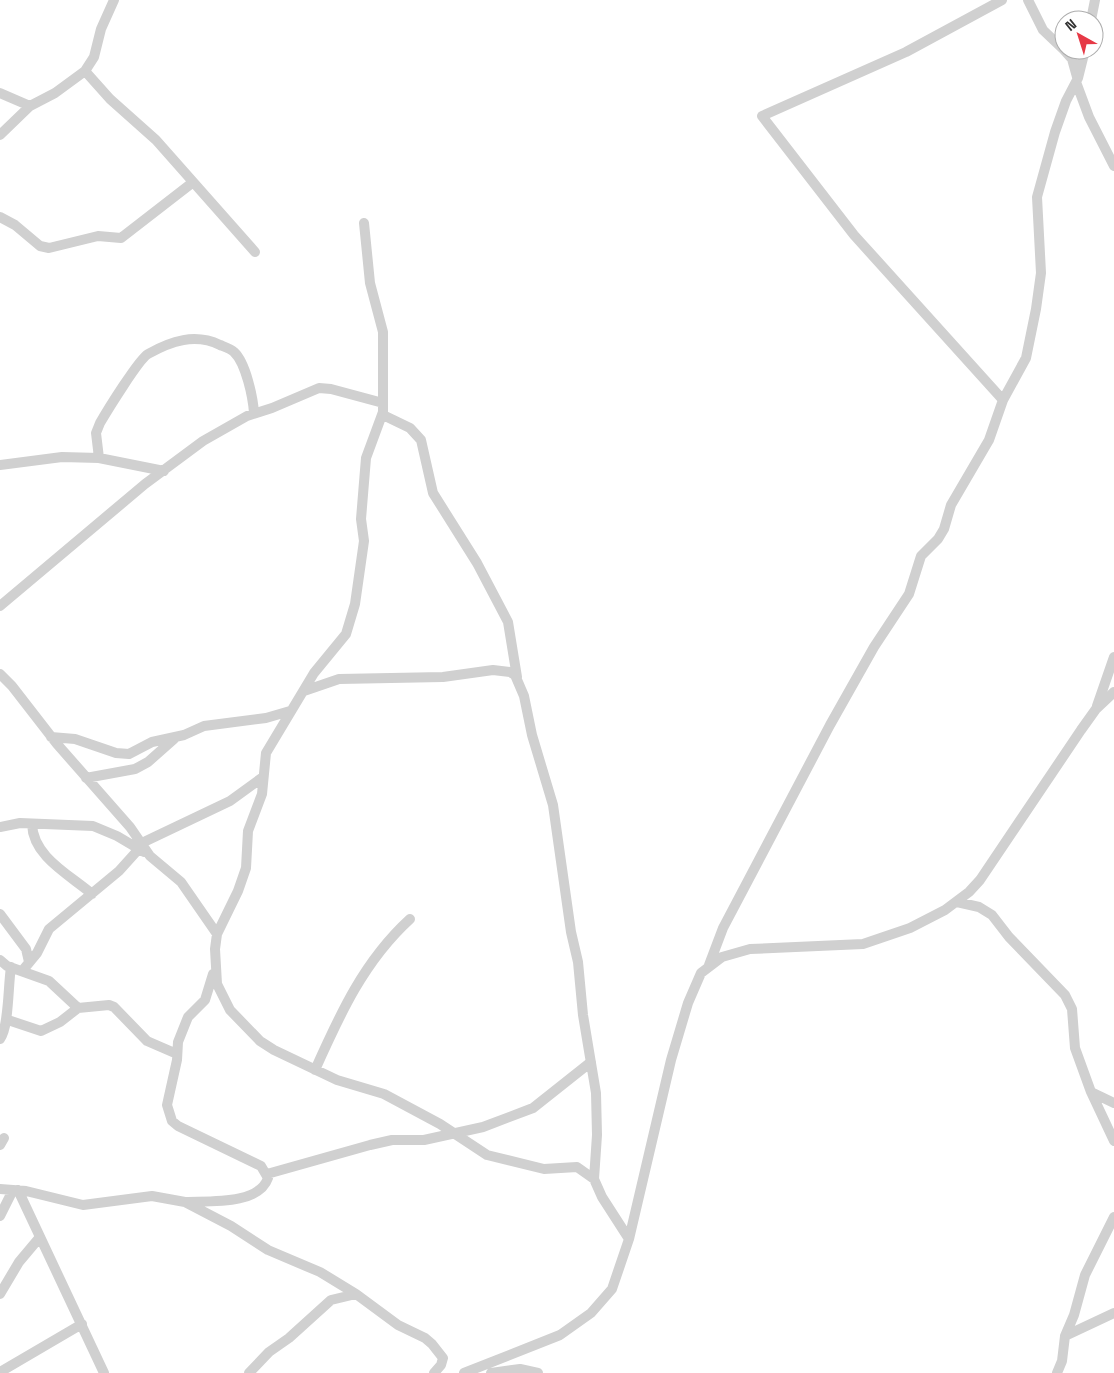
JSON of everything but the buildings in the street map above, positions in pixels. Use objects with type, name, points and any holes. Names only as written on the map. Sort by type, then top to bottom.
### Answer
[{"type":"street","points":[[0,135],[30,106],[55,93],[85,71],[94,58],[101,29],[114,0]]},
{"type":"street","points":[[1002,0],[906,52],[762,116],[854,235],[1003,400]]},
{"type":"street","points":[[1028,0],[1043,30],[1054,40]]},
{"type":"street","points":[[1072,60],[1089,116],[1114,166]]},
{"type":"street","points":[[464,1373],[560,1334],[591,1313],[612,1289],[629,1239],[671,1060],[688,1002],[698,978],[709,964],[723,928],[830,725],[874,647],[909,594],[921,556],[938,539],[944,529],[951,505],[989,440],[1003,400],[1022,366],[1029,345],[1040,273],[1037,196],[1055,132],[1066,101],[1077,80],[1082,60]]},
{"type":"street","points":[[85,71],[120,109],[156,140],[192,183],[255,252]]},
{"type":"street","points":[[0,93],[30,106]]},
{"type":"street","points":[[0,217],[15,225],[40,246],[45,247],[54,248],[98,236],[121,238],[192,183]]},
{"type":"street","points":[[0,1189],[16,1190],[83,1206],[152,1196],[185,1202],[222,1201],[252,1195],[264,1187],[268,1178],[262,1166],[188,1132],[172,1121],[167,1101],[178,1042],[186,1020],[202,1003],[209,991],[217,934],[238,890],[246,868],[248,831],[262,794],[266,753],[314,673],[346,634],[351,620],[364,541],[361,519],[366,458],[383,414],[384,403],[383,332],[370,283],[364,223]]},
{"type":"street","points":[[99,458],[96,433],[100,423],[144,358],[165,344],[190,338],[215,343],[232,350],[241,364],[250,388],[254,413]]},
{"type":"street","points":[[0,606],[164,470],[203,441],[254,413],[272,408],[319,388],[332,389],[384,403]]},
{"type":"street","points":[[383,414],[410,428],[421,440],[433,493],[477,563],[508,622],[516,677],[524,696],[532,735],[553,805],[570,925],[578,962],[597,1114],[594,1179],[602,1197],[629,1239]]},
{"type":"street","points":[[0,465],[62,457],[99,458],[164,470]]},
{"type":"street","points":[[1096,709],[1114,657]]},
{"type":"street","points":[[304,691],[339,679],[443,677],[493,670],[510,672],[516,677]]},
{"type":"street","points":[[0,674],[141,847],[181,882],[217,934]]},
{"type":"street","points":[[709,964],[733,953],[750,949],[863,944],[910,928],[957,902],[980,880],[1096,709],[1114,692]]},
{"type":"street","points":[[52,737],[75,739],[124,755],[135,752],[152,742],[178,737],[215,723],[266,718],[290,711]]},
{"type":"street","points":[[86,778],[135,769],[148,762],[178,737]]},
{"type":"street","points":[[26,966],[49,929],[119,871],[150,838],[230,801],[263,777]]},
{"type":"street","points":[[0,826],[20,823],[93,826],[141,847]]},
{"type":"street","points":[[32,824],[34,839],[44,854],[92,894]]},
{"type":"street","points":[[957,902],[979,908],[992,915],[1009,937],[1065,995],[1072,1009],[1075,1048],[1114,1141]]},
{"type":"street","points":[[0,914],[26,949],[26,966]]},
{"type":"street","points":[[315,1070],[356,985],[380,949],[410,919]]},
{"type":"street","points":[[0,960],[11,968],[26,966],[49,981],[78,1008]]},
{"type":"street","points":[[214,966],[216,984],[230,1010],[245,1026],[274,1050],[337,1080],[384,1094],[423,1114],[478,1150],[497,1158],[544,1169],[572,1166],[582,1170],[594,1179]]},
{"type":"street","points":[[0,1039],[8,1020],[6,1007],[11,968]]},
{"type":"street","points":[[8,1020],[42,1031],[60,1022],[78,1008],[114,1006],[147,1041],[177,1054]]},
{"type":"street","points":[[267,1174],[370,1144],[392,1140],[424,1140],[483,1127],[526,1112],[591,1062]]},
{"type":"street","points":[[1092,1092],[1114,1103]]},
{"type":"street","points":[[0,1216],[16,1190]]},
{"type":"street","points":[[16,1190],[104,1373]]},
{"type":"street","points":[[185,1202],[231,1226],[268,1250],[320,1272],[356,1294],[398,1325],[416,1333],[432,1344],[443,1358],[434,1373]]},
{"type":"street","points":[[1057,1373],[1065,1351],[1065,1336],[1074,1315],[1085,1275],[1114,1217]]},
{"type":"street","points":[[0,1294],[19,1262],[40,1237]]},
{"type":"street","points":[[250,1373],[270,1352],[289,1338],[329,1301],[356,1294]]},
{"type":"street","points":[[1065,1336],[1114,1313]]},
{"type":"street","points":[[1,1370],[82,1324]]},
{"type":"street","points":[[491,1373],[520,1369],[538,1373]]}]
